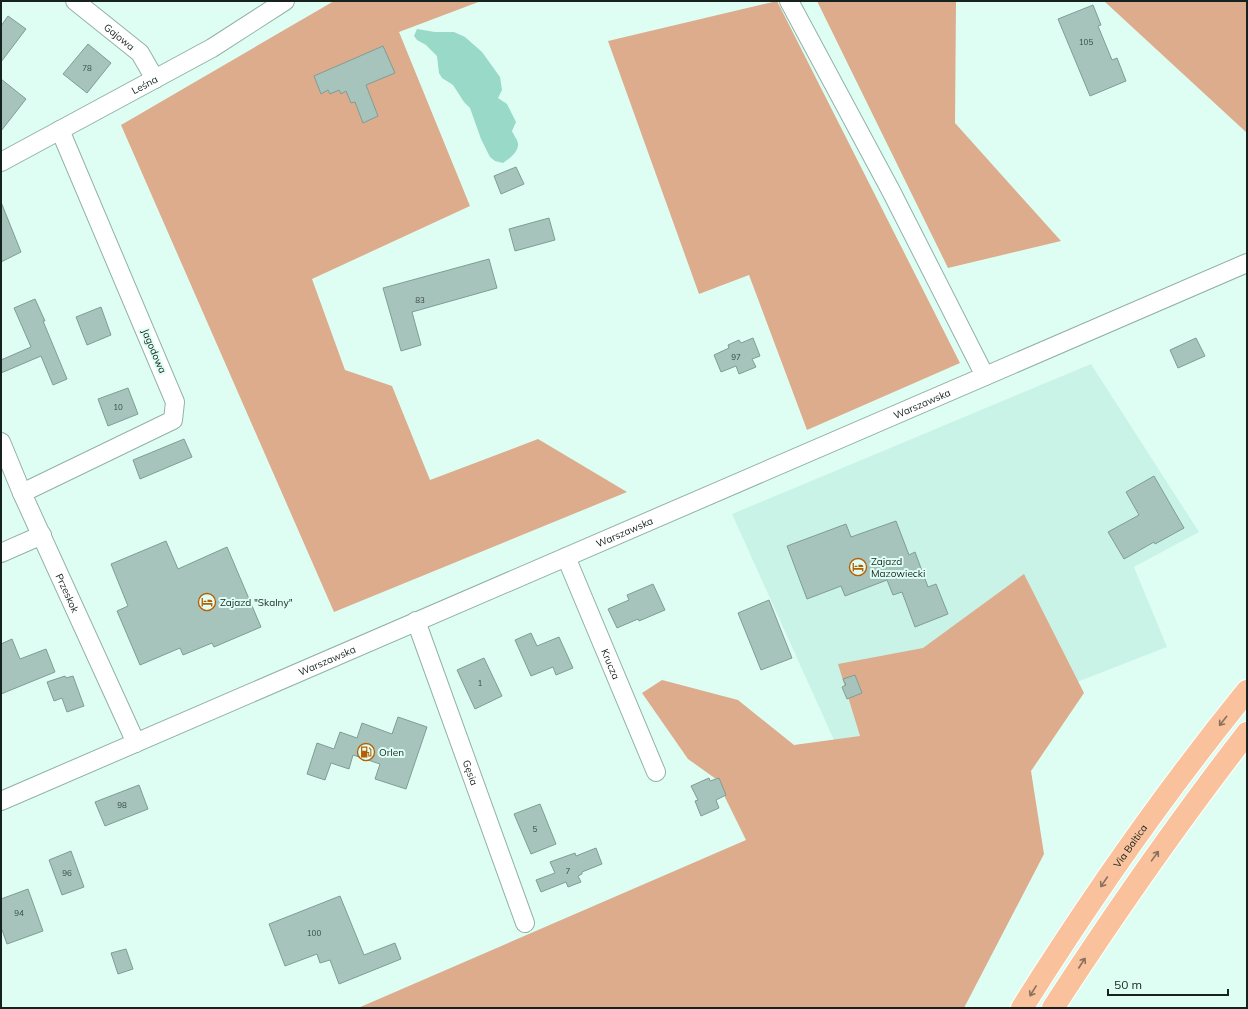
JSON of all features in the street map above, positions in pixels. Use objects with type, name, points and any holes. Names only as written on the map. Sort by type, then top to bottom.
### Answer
[{"type":"highway","name":"Via Baltica","points":[[1022,1008],[1067,937],[1127,849],[1247,691]]},
{"type":"highway","points":[[1053,1008],[1101,934],[1148,866],[1247,734]]},
{"type":"street","name":"Gajowa","points":[[75,1],[140,53],[155,79]]},
{"type":"street","name":"Leśna","points":[[1,162],[212,48],[285,1]]},
{"type":"street","points":[[789,1],[891,191],[985,376]]},
{"type":"street","name":"Jagodowa","points":[[22,493],[173,420],[175,402],[60,130]]},
{"type":"street","name":"Warszawska","points":[[1,801],[1247,263]]},
{"type":"street","name":"Przeskok","points":[[1,442],[22,493],[136,743]]},
{"type":"street","points":[[1,553],[42,535]]},
{"type":"street","name":"Krucza","points":[[566,557],[656,772]]},
{"type":"street","name":"Gęsia","points":[[416,621],[525,923]]},
{"type":"shaded area","points":[[334,1],[481,1],[399,32],[470,206],[312,279],[345,370],[392,386],[430,480],[538,439],[627,492],[334,612],[121,125]]},
{"type":"shaded area","points":[[777,1],[960,363],[807,430],[749,275],[699,294],[608,41]]},
{"type":"shaded area","points":[[817,1],[956,1],[955,123],[1061,241],[948,268]]},
{"type":"shaded area","points":[[1104,1],[1247,1],[1247,133]]},
{"type":"shaded area","points":[[417,29],[435,32],[454,32],[465,37],[482,52],[500,77],[502,90],[498,98],[507,104],[516,122],[512,131],[518,143],[515,152],[503,163],[495,161],[490,157],[481,139],[470,108],[464,102],[453,85],[442,78],[439,73],[437,56],[414,36]]},
{"type":"shaded area","points":[[1091,364],[1199,532],[1134,567],[1167,647],[848,771],[732,514]]},
{"type":"shaded area","points":[[1024,574],[1084,693],[1031,771],[1044,854],[964,1008],[358,1008],[746,840],[716,779],[688,759],[642,693],[662,680],[738,700],[794,745],[860,736],[838,664],[923,648]]},
{"type":"building","points":[[1093,5],[1101,25],[1098,26],[1112,60],[1117,58],[1126,81],[1090,96],[1058,19]]},
{"type":"building","points":[[8,16],[26,29],[1,62],[1,26]]},
{"type":"building","points":[[88,44],[111,63],[87,93],[63,74]]},
{"type":"building","points":[[383,46],[395,73],[366,85],[378,116],[363,123],[355,102],[351,103],[346,91],[341,94],[339,90],[330,94],[328,90],[321,94],[314,76]]},
{"type":"building","points":[[1,79],[26,99],[1,131]]},
{"type":"building","points":[[516,167],[524,184],[501,194],[494,176]]},
{"type":"building","points":[[1,202],[21,252],[1,262]]},
{"type":"building","points":[[549,218],[555,240],[515,251],[509,229]]},
{"type":"building","points":[[489,259],[497,288],[412,312],[421,345],[401,351],[383,288]]},
{"type":"building","points":[[35,299],[67,379],[53,385],[41,356],[1,373],[1,360],[31,347],[14,308]]},
{"type":"building","points":[[101,307],[111,335],[87,345],[76,317]]},
{"type":"building","points":[[753,338],[760,356],[752,359],[756,367],[739,374],[736,366],[721,372],[714,355],[729,348],[728,345],[739,340],[741,343]]},
{"type":"building","points":[[1196,338],[1205,356],[1178,368],[1170,350]]},
{"type":"building","points":[[128,388],[138,414],[108,426],[98,399]]},
{"type":"building","points":[[184,439],[192,457],[140,479],[133,460]]},
{"type":"building","points":[[1154,476],[1184,528],[1155,544],[1154,542],[1124,559],[1108,532],[1139,515],[1126,492]]},
{"type":"building","name":"Zajazd Mazowiecki","points":[[896,521],[909,555],[915,552],[928,587],[936,584],[948,614],[915,627],[902,592],[893,595],[887,580],[845,596],[841,586],[807,599],[787,546],[846,524],[851,537]]},
{"type":"building","name":"Zajazd \"Skalny\"","points":[[166,541],[178,569],[227,547],[261,627],[214,647],[212,643],[183,655],[180,648],[140,665],[117,611],[128,606],[111,564]]},
{"type":"building","points":[[653,584],[665,610],[617,628],[608,609],[629,600],[627,595]]},
{"type":"building","points":[[769,600],[792,658],[761,670],[738,613]]},
{"type":"building","points":[[531,633],[537,646],[559,637],[573,668],[556,675],[553,667],[531,676],[515,640]]},
{"type":"building","points":[[12,639],[20,659],[46,649],[55,672],[1,694],[1,644]]},
{"type":"building","points":[[484,658],[502,696],[475,709],[457,670]]},
{"type":"building","points":[[855,675],[862,693],[847,699],[842,687],[846,685],[843,679]]},
{"type":"building","points":[[65,676],[66,678],[73,676],[84,706],[67,712],[62,698],[54,701],[47,682]]},
{"type":"building","name":"Orlen","points":[[398,717],[427,727],[406,789],[375,779],[380,764],[353,755],[349,769],[331,763],[325,780],[307,774],[317,743],[334,749],[340,732],[357,738],[362,723],[392,734]]},
{"type":"building","points":[[709,778],[710,781],[719,778],[726,795],[716,800],[719,808],[701,816],[695,801],[698,800],[691,786]]},
{"type":"building","points":[[139,785],[148,809],[105,826],[95,802]]},
{"type":"building","points":[[540,804],[556,844],[531,854],[514,814]]},
{"type":"building","points":[[596,848],[602,864],[582,872],[582,874],[578,876],[581,882],[568,887],[566,882],[541,892],[536,880],[555,873],[550,862],[575,853],[576,856]]},
{"type":"building","points":[[71,851],[84,887],[62,895],[49,860]]},
{"type":"building","points":[[28,889],[43,931],[7,944],[1,927],[1,899]]},
{"type":"building","points":[[340,896],[364,955],[395,943],[401,959],[339,984],[330,960],[320,963],[317,954],[285,966],[269,924]]},
{"type":"building","points":[[126,949],[133,969],[118,974],[111,953]]},
{"type":"place","name":"Zajazd Mazowiecki","points":[[858,567]]},
{"type":"place","name":"Zajazd \"Skalny\"","points":[[207,602]]},
{"type":"place","name":"Orlen","points":[[366,752]]}]
